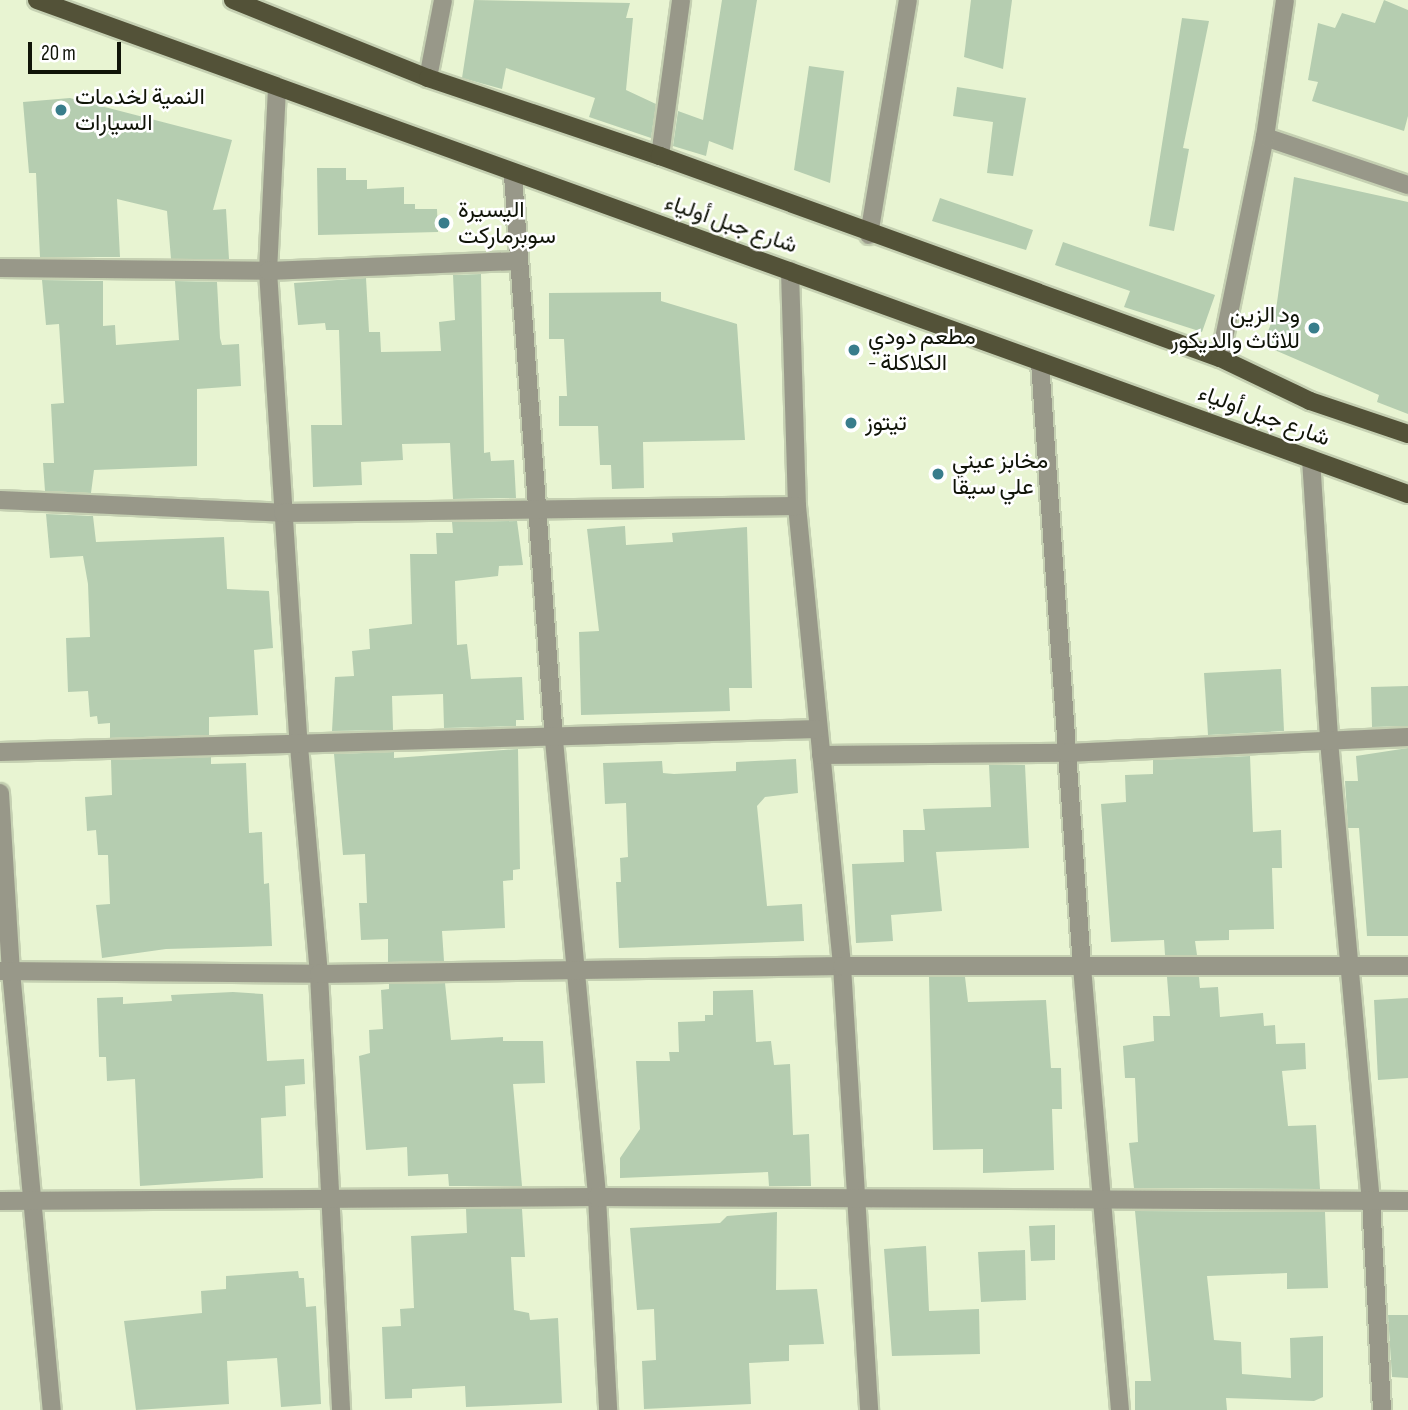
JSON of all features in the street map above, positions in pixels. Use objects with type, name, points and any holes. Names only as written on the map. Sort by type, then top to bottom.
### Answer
[{"type":"main road","name":"شارع جبل أولياء","points":[[37,0],[513,175],[790,271],[1408,494]]},
{"type":"main road","name":"شارع جبل أولياء","points":[[233,0],[263,5],[428,78],[660,156],[869,235],[1220,358],[1310,401],[1408,434]]},
{"type":"street","points":[[428,78],[443,0]]},
{"type":"street","points":[[660,156],[681,0]]},
{"type":"street","points":[[869,235],[908,0]]},
{"type":"street","points":[[1220,358],[1265,137],[1285,0]]},
{"type":"street","points":[[277,88],[268,271],[299,746],[320,974],[334,1202],[341,1410]]},
{"type":"street","points":[[1265,137],[1408,185]]},
{"type":"street","points":[[513,175],[554,740],[597,1197],[608,1410]]},
{"type":"street","points":[[0,268],[268,271],[519,261]]},
{"type":"street","points":[[790,271],[797,506],[842,966],[869,1410]]},
{"type":"street","points":[[1040,362],[1083,967],[1120,1410]]},
{"type":"street","points":[[1311,459],[1329,741],[1371,1200],[1382,1410]]},
{"type":"street","points":[[0,500],[283,513],[538,512],[797,506]]},
{"type":"street","points":[[0,752],[554,740],[818,729]]},
{"type":"street","points":[[821,755],[1067,754],[1408,737]]},
{"type":"street","points":[[0,793],[6,971],[34,1201],[52,1410]]},
{"type":"street","points":[[6,971],[320,974],[842,966],[1408,966]]},
{"type":"street","points":[[0,1201],[334,1202],[597,1197],[1408,1201]]},
{"type":"building","points":[[474,0],[630,3],[626,18],[633,18],[626,90],[656,104],[651,138],[589,117],[595,98],[506,68],[502,89],[462,78]]},
{"type":"building","points":[[722,0],[757,0],[733,150],[709,141],[706,156],[673,146],[678,111],[703,120]]},
{"type":"building","points":[[971,0],[1012,0],[1003,69],[964,57]]},
{"type":"building","points":[[1384,0],[1408,10],[1408,116],[1404,131],[1312,101],[1318,82],[1308,80],[1318,23],[1335,28],[1342,13],[1375,23]]},
{"type":"building","points":[[1182,18],[1209,21],[1183,148],[1189,149],[1174,231],[1149,226]]},
{"type":"building","points":[[809,66],[844,71],[830,183],[794,170]]},
{"type":"building","points":[[957,87],[1026,98],[1013,176],[987,173],[993,122],[953,116]]},
{"type":"building","points":[[70,98],[232,140],[213,210],[226,209],[229,259],[171,259],[167,211],[117,199],[120,257],[40,257],[36,173],[29,173],[23,102]]},
{"type":"building","points":[[317,168],[346,168],[346,180],[367,180],[367,189],[404,187],[404,204],[415,204],[415,209],[437,209],[438,232],[318,235]]},
{"type":"building","points":[[1294,177],[1408,202],[1408,414],[1377,402],[1379,395],[1263,345],[1276,310]]},
{"type":"building","points":[[940,198],[1033,230],[1026,250],[932,221]]},
{"type":"building","points":[[1063,242],[1215,295],[1202,332],[1124,307],[1130,291],[1055,265]]},
{"type":"building","points":[[481,274],[484,453],[490,452],[491,461],[514,460],[516,498],[453,499],[450,443],[402,444],[403,460],[361,462],[362,485],[313,487],[311,425],[342,425],[339,330],[326,330],[325,323],[298,325],[294,283],[366,278],[369,332],[380,332],[381,352],[441,351],[439,322],[455,320],[453,275]]},
{"type":"building","points":[[42,280],[103,281],[103,326],[115,325],[116,345],[179,340],[175,281],[217,282],[220,338],[222,345],[239,344],[241,386],[197,389],[197,466],[94,470],[91,493],[45,491],[43,463],[54,463],[51,404],[64,403],[59,324],[46,325]]},
{"type":"building","points":[[661,292],[661,301],[737,324],[745,440],[643,442],[644,488],[612,489],[611,465],[600,465],[598,426],[559,426],[559,396],[567,396],[564,339],[549,339],[549,293]]},
{"type":"building","points":[[46,514],[93,516],[96,542],[224,537],[227,589],[269,591],[273,648],[254,650],[258,715],[209,717],[209,735],[110,738],[110,723],[98,724],[97,716],[90,717],[88,691],[68,692],[66,638],[90,637],[88,584],[83,556],[50,558]]},
{"type":"building","points":[[517,521],[523,565],[499,566],[498,576],[455,581],[457,645],[467,644],[471,679],[522,677],[524,720],[516,720],[516,726],[444,728],[443,694],[392,696],[393,730],[332,731],[335,677],[354,676],[352,651],[370,649],[369,629],[412,624],[410,554],[437,554],[436,533],[453,533],[452,522]]},
{"type":"building","points":[[625,526],[626,545],[673,542],[672,533],[747,527],[752,688],[729,688],[730,711],[581,715],[579,632],[599,631],[587,529]]},
{"type":"building","points":[[1281,669],[1284,731],[1208,735],[1204,673]]},
{"type":"building","points":[[1408,686],[1408,726],[1372,727],[1371,687]]},
{"type":"building","points":[[1408,748],[1408,936],[1367,936],[1359,828],[1348,828],[1345,781],[1358,781],[1356,756]]},
{"type":"building","points":[[518,749],[520,869],[513,870],[513,880],[503,881],[505,928],[442,931],[444,961],[388,962],[388,939],[361,940],[359,903],[367,903],[365,854],[343,855],[334,754],[394,752],[394,758]]},
{"type":"building","points":[[1250,756],[1253,832],[1281,830],[1282,868],[1272,868],[1274,929],[1229,930],[1229,940],[1195,941],[1197,955],[1165,955],[1164,940],[1111,942],[1101,804],[1126,802],[1125,775],[1153,774],[1153,760]]},
{"type":"building","points":[[211,757],[211,764],[246,763],[249,833],[262,832],[264,884],[269,883],[272,946],[166,949],[102,958],[96,905],[110,904],[108,855],[98,855],[96,830],[87,831],[85,797],[112,795],[111,760]]},
{"type":"building","points":[[796,759],[798,793],[765,797],[757,806],[767,906],[802,904],[804,941],[619,948],[616,882],[621,882],[620,858],[628,857],[626,803],[605,804],[603,763],[662,761],[663,773],[674,774],[736,771],[736,762]]},
{"type":"building","points":[[989,765],[1025,765],[1029,848],[936,852],[942,911],[891,915],[893,941],[856,943],[852,864],[904,862],[903,830],[925,830],[923,809],[991,807]]},
{"type":"building","points":[[929,977],[965,977],[968,1002],[1046,1000],[1051,1068],[1061,1068],[1062,1109],[1052,1109],[1054,1170],[983,1173],[983,1149],[933,1150]]},
{"type":"building","points":[[1167,977],[1199,977],[1200,988],[1218,987],[1220,1017],[1263,1013],[1264,1026],[1275,1025],[1276,1044],[1305,1043],[1306,1069],[1282,1071],[1288,1126],[1316,1125],[1320,1189],[1134,1188],[1129,1143],[1138,1142],[1135,1078],[1125,1078],[1123,1046],[1154,1041],[1153,1016],[1170,1016]]},
{"type":"building","points":[[445,983],[451,1040],[503,1037],[503,1041],[543,1041],[545,1083],[513,1084],[522,1186],[449,1186],[448,1174],[408,1176],[407,1147],[366,1150],[359,1056],[370,1053],[369,1030],[383,1029],[381,990],[389,989],[389,984]]},
{"type":"building","points":[[753,990],[756,1042],[771,1041],[774,1065],[790,1064],[793,1135],[809,1134],[811,1186],[769,1186],[768,1172],[620,1178],[620,1158],[640,1129],[636,1061],[670,1061],[669,1052],[679,1052],[678,1022],[705,1021],[705,1015],[713,1015],[713,991]]},
{"type":"building","points":[[233,992],[263,994],[267,1061],[304,1059],[305,1084],[285,1086],[286,1116],[261,1118],[263,1178],[140,1186],[135,1079],[107,1081],[106,1057],[99,1057],[97,998],[123,997],[123,1004],[172,1001],[171,995]]},
{"type":"building","points":[[1408,998],[1408,1078],[1378,1080],[1374,1000]]},
{"type":"building","points":[[466,1209],[522,1209],[525,1257],[511,1257],[514,1310],[529,1313],[530,1320],[558,1318],[562,1403],[466,1407],[465,1386],[412,1389],[412,1398],[385,1399],[382,1327],[401,1326],[400,1309],[414,1308],[411,1236],[467,1233]]},
{"type":"building","points":[[1135,1211],[1325,1212],[1328,1288],[1287,1289],[1287,1273],[1207,1276],[1214,1340],[1241,1342],[1242,1374],[1291,1378],[1290,1338],[1323,1336],[1323,1397],[1314,1401],[1226,1398],[1227,1410],[1135,1410],[1135,1381],[1151,1381]]},
{"type":"building","points":[[777,1212],[776,1290],[817,1289],[824,1344],[789,1345],[789,1361],[749,1363],[751,1404],[644,1409],[642,1361],[656,1360],[654,1309],[637,1310],[630,1228],[720,1223],[727,1216]]},
{"type":"building","points":[[1055,1225],[1055,1260],[1031,1261],[1029,1226]]},
{"type":"building","points":[[926,1246],[929,1311],[979,1309],[980,1354],[892,1356],[884,1249]]},
{"type":"building","points":[[1025,1250],[1026,1300],[981,1302],[978,1252]]},
{"type":"building","points":[[298,1271],[299,1278],[304,1278],[306,1307],[316,1306],[321,1404],[281,1407],[277,1358],[227,1361],[229,1404],[136,1410],[124,1321],[202,1313],[201,1291],[226,1289],[226,1276]]},
{"type":"building","points":[[1388,1315],[1408,1315],[1408,1378],[1392,1377]]},
{"type":"place","name":"النمية لخدمات السيارات","points":[[61,110]]},
{"type":"place","name":"اليسيرة سوبرماركت","points":[[444,223]]},
{"type":"place","name":"ود الزين للاثاث والديكور","points":[[1314,328]]},
{"type":"place","name":"مطعم دودي - الكلاكلة","points":[[854,350]]},
{"type":"place","name":"تيتوز","points":[[851,423]]},
{"type":"place","name":"مخابز عيني علي سيقا","points":[[938,474]]}]
